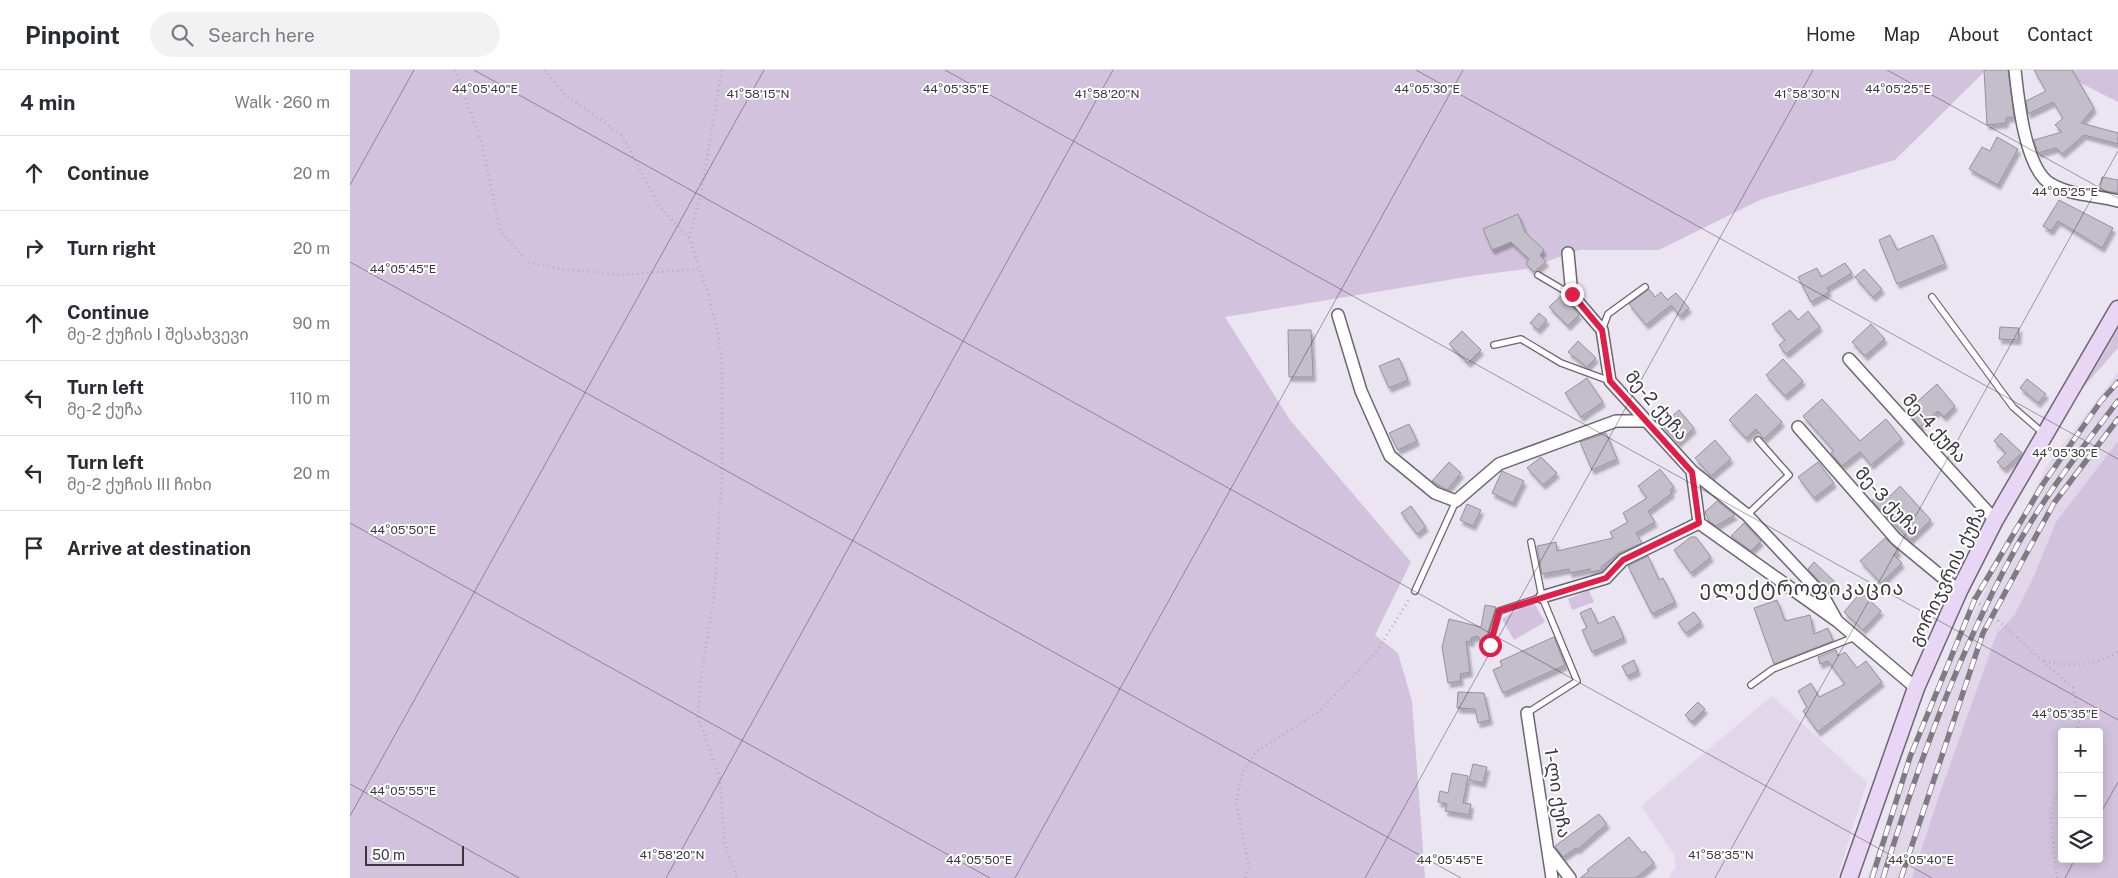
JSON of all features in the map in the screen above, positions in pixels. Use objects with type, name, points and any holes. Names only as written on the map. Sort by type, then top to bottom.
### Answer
[{"type":"main road","name":"გორიჯვრის ქუჩა","points":[[1848,878],[1916,688],[1959,591],[1995,520],[2118,309]]},
{"type":"street","points":[[2015,70],[2027,140],[2038,171],[2050,184],[2066,191],[2118,201]]},
{"type":"street","points":[[1568,253],[1572,294],[1602,330]]},
{"type":"street","points":[[1338,314],[1361,391],[1390,456],[1435,493],[1456,501],[1499,464],[1616,421],[1646,421]]},
{"type":"street","name":"მე-2 ქუჩა","points":[[1602,330],[1610,381],[1692,472],[1746,515],[1823,596],[1837,621]]},
{"type":"street","name":"მე-4 ქუჩა","points":[[1849,360],[1995,520]]},
{"type":"street","name":"მე-3 ქუჩა","points":[[1798,427],[1896,539],[1959,591]]},
{"type":"street","points":[[1542,597],[1606,578],[1623,560],[1699,523],[1692,472]]},
{"type":"street","name":"მე-2 ქუჩა","points":[[1699,523],[1837,621],[1916,688]]},
{"type":"street","name":"1-ლი ქუჩა","points":[[1527,713],[1552,878]]},
{"type":"street","points":[[1549,851],[1570,878]]},
{"type":"lane","points":[[1538,275],[1572,294]]},
{"type":"lane","points":[[1602,330],[1608,314],[1645,288]]},
{"type":"lane","points":[[1932,297],[2013,406],[2045,434]]},
{"type":"lane","points":[[1494,345],[1521,339],[1561,363],[1610,381]]},
{"type":"lane","points":[[1746,515],[1789,474],[1758,440]]},
{"type":"lane","points":[[1415,591],[1456,501]]},
{"type":"lane","points":[[1527,713],[1577,681],[1542,597],[1531,542]]},
{"type":"lane","points":[[1490,645],[1499,611],[1542,597]]},
{"type":"lane","points":[[1751,685],[1773,669],[1855,637]]},
{"type":"path","points":[[455,70],[482,143],[500,231],[528,262],[560,269],[620,275],[698,269]]},
{"type":"path","points":[[545,70],[563,93],[622,136],[659,206],[689,238],[698,269],[707,290],[719,337],[722,371],[722,476],[714,598],[701,676],[698,717],[720,779],[724,842],[738,878]]},
{"type":"path","points":[[689,238],[701,193],[722,70]]},
{"type":"path","points":[[1245,878],[1249,866],[1236,802],[1243,771],[1257,751],[1318,712],[1376,654],[1415,591]]},
{"type":"path","points":[[1959,591],[1975,599],[2073,688],[2079,722],[2077,728]]},
{"type":"path","points":[[2043,660],[2067,666],[2102,662],[2118,651]]},
{"type":"path","points":[[2057,878],[2050,815],[2058,790]]},
{"type":"shaded area","points":[[350,70],[1986,70],[1895,160],[1762,199],[1659,250],[1579,250],[1526,269],[1472,276],[1225,317],[1290,420],[1411,562],[1375,635],[1398,653],[1412,701],[1425,878],[350,878]]},
{"type":"shaded area","points":[[2047,70],[2118,70],[2118,102],[2059,72]]},
{"type":"shaded area","points":[[2118,321],[2118,348],[2081,390]]},
{"type":"shaded area","points":[[2118,372],[2118,441],[1918,878],[1867,878],[1946,670],[2046,467]]},
{"type":"shaded area","points":[[2118,441],[2118,878],[1912,878],[1997,633],[2014,616],[2034,576],[2056,522]]},
{"type":"shaded area","points":[[1589,590],[1594,602],[1572,610],[1568,599]]},
{"type":"shaded area","points":[[1533,601],[1545,622],[1514,640],[1502,619]]},
{"type":"shaded area","points":[[1772,696],[1867,782],[1837,878],[1668,878],[1676,867],[1674,854],[1641,806]]},
{"type":"building","points":[[1984,70],[2008,70],[2014,117],[2006,118],[2006,123],[1987,125]]},
{"type":"building","points":[[2034,70],[2072,70],[2094,108],[2081,123],[2118,133],[2118,144],[2084,135],[2062,154],[2056,148],[2038,153],[2034,140],[2062,132],[2055,125],[2063,118],[2053,102],[2028,114],[2026,101],[2046,91]]},
{"type":"building","points":[[1997,137],[2018,149],[1998,185],[1969,169],[1982,147],[1990,151]]},
{"type":"building","points":[[2102,177],[2118,180],[2118,193],[2100,190]]},
{"type":"building","points":[[2059,200],[2113,228],[2102,248],[2058,221],[2051,231],[2043,226]]},
{"type":"building","points":[[1518,214],[1525,232],[1544,250],[1540,255],[1546,262],[1534,272],[1526,264],[1529,259],[1511,242],[1492,250],[1483,229]]},
{"type":"building","points":[[1890,235],[1897,250],[1933,235],[1945,264],[1897,284],[1879,240]]},
{"type":"building","points":[[1845,263],[1852,273],[1827,288],[1829,292],[1811,302],[1798,277],[1817,268],[1821,277]]},
{"type":"building","points":[[1864,269],[1882,289],[1873,297],[1855,277]]},
{"type":"building","points":[[1649,289],[1655,297],[1661,292],[1667,300],[1676,293],[1689,308],[1680,316],[1671,305],[1646,325],[1629,304]]},
{"type":"building","points":[[1562,295],[1579,315],[1568,326],[1549,307]]},
{"type":"building","points":[[1790,310],[1798,320],[1808,311],[1820,327],[1786,354],[1779,345],[1785,340],[1772,324]]},
{"type":"building","points":[[1539,313],[1547,320],[1538,330],[1530,323]]},
{"type":"building","points":[[1871,324],[1885,339],[1865,356],[1852,342]]},
{"type":"building","points":[[2000,327],[2019,328],[2018,340],[1999,339]]},
{"type":"building","points":[[1288,330],[1311,330],[1313,377],[1289,377]]},
{"type":"building","points":[[1462,331],[1481,350],[1468,363],[1449,344]]},
{"type":"building","points":[[1578,341],[1596,358],[1587,367],[1568,352]]},
{"type":"building","points":[[1399,358],[1408,380],[1389,388],[1379,366]]},
{"type":"building","points":[[1783,359],[1803,381],[1785,396],[1766,375]]},
{"type":"building","points":[[1587,378],[1603,402],[1581,417],[1565,393]]},
{"type":"building","points":[[2027,379],[2046,394],[2038,403],[2020,388]]},
{"type":"building","points":[[1937,384],[1955,406],[1944,417],[1938,411],[1920,427],[1907,411]]},
{"type":"building","points":[[1756,394],[1782,422],[1764,439],[1756,429],[1746,438],[1729,420]]},
{"type":"building","points":[[1822,399],[1860,441],[1886,419],[1902,439],[1871,465],[1860,452],[1842,466],[1831,453],[1834,451],[1803,416]]},
{"type":"building","points":[[1679,410],[1694,428],[1678,443],[1662,425]]},
{"type":"building","points":[[1409,424],[1417,441],[1398,450],[1389,433]]},
{"type":"building","points":[[1606,433],[1617,459],[1592,470],[1580,442]]},
{"type":"building","points":[[2001,433],[2022,453],[2004,469],[1997,462],[2006,453],[1994,441]]},
{"type":"building","points":[[1715,440],[1731,459],[1711,476],[1695,458]]},
{"type":"building","points":[[1541,457],[1557,473],[1543,485],[1527,468]]},
{"type":"building","points":[[1449,462],[1461,473],[1447,490],[1432,481]]},
{"type":"building","points":[[1818,462],[1834,483],[1814,498],[1798,477]]},
{"type":"building","points":[[1660,469],[1674,487],[1670,490],[1672,493],[1648,511],[1655,522],[1636,533],[1642,543],[1619,553],[1601,567],[1602,570],[1590,572],[1590,569],[1570,573],[1569,569],[1542,574],[1537,546],[1556,542],[1557,551],[1613,538],[1610,532],[1628,522],[1623,513],[1647,498],[1638,486]]},
{"type":"building","points":[[1502,471],[1524,481],[1513,503],[1492,493]]},
{"type":"building","points":[[1900,486],[1931,520],[1910,540],[1872,501],[1884,490],[1890,496]]},
{"type":"building","points":[[1717,501],[1735,515],[1716,526],[1709,521],[1705,512]]},
{"type":"building","points":[[1467,504],[1481,510],[1473,526],[1460,520]]},
{"type":"building","points":[[1411,506],[1426,527],[1417,534],[1401,513]]},
{"type":"building","points":[[1744,523],[1761,541],[1751,551],[1731,536]]},
{"type":"building","points":[[1691,537],[1696,537],[1711,557],[1691,573],[1674,550]]},
{"type":"building","points":[[1885,538],[1899,551],[1894,555],[1902,563],[1881,583],[1860,561]]},
{"type":"building","points":[[1648,556],[1659,580],[1663,578],[1675,602],[1652,614],[1628,566]]},
{"type":"building","points":[[1814,562],[1838,585],[1830,593],[1808,569]]},
{"type":"building","points":[[1861,592],[1881,611],[1863,630],[1844,612]]},
{"type":"building","points":[[1777,600],[1785,621],[1810,615],[1814,634],[1828,628],[1833,641],[1774,664],[1754,608]]},
{"type":"building","points":[[1485,605],[1496,607],[1484,644],[1485,653],[1478,636],[1471,638],[1472,642],[1466,641],[1470,672],[1460,674],[1461,681],[1448,683],[1442,647],[1449,619],[1481,627]]},
{"type":"building","points":[[1591,608],[1598,624],[1614,616],[1624,638],[1592,652],[1582,630],[1587,628],[1580,613]]},
{"type":"building","points":[[1694,612],[1701,622],[1686,633],[1678,623]]},
{"type":"building","points":[[1554,637],[1565,665],[1503,693],[1493,670],[1502,666],[1500,661]]},
{"type":"building","points":[[1836,650],[1838,656],[1845,652],[1857,668],[1866,661],[1882,682],[1818,732],[1803,711],[1807,707],[1798,691],[1811,683],[1819,697],[1845,684],[1828,661],[1820,664],[1818,657]]},
{"type":"building","points":[[1634,660],[1638,671],[1627,676],[1622,666]]},
{"type":"building","points":[[1458,692],[1484,693],[1490,720],[1478,723],[1475,709],[1457,708]]},
{"type":"building","points":[[1698,702],[1705,709],[1692,722],[1685,715]]},
{"type":"building","points":[[1473,764],[1487,767],[1483,783],[1469,780]]},
{"type":"building","points":[[1452,773],[1468,776],[1463,803],[1471,804],[1469,815],[1445,811],[1447,804],[1438,802],[1440,791],[1448,793]]},
{"type":"building","points":[[1599,814],[1607,824],[1577,850],[1576,848],[1563,857],[1555,846]]},
{"type":"building","points":[[1629,837],[1642,853],[1645,851],[1654,863],[1636,878],[1580,878],[1589,871],[1587,870]]},
{"type":"railway","points":[[1872,878],[1910,757],[1975,599],[2043,484],[2101,401],[2118,382]]},
{"type":"railway","points":[[1883,878],[1939,714],[1991,596],[2022,536],[2035,516],[2061,477],[2118,401]]},
{"type":"railway","points":[[1901,878],[1983,633],[2054,503],[2118,419]]},
{"type":"district","name":"ელექტროფიკაცია","points":[[1802,588]]},
{"type":"route","points":[[1490,645],[1499,611],[1606,578],[1623,560],[1699,523],[1692,472],[1610,381],[1602,330],[1572,294]]}]
